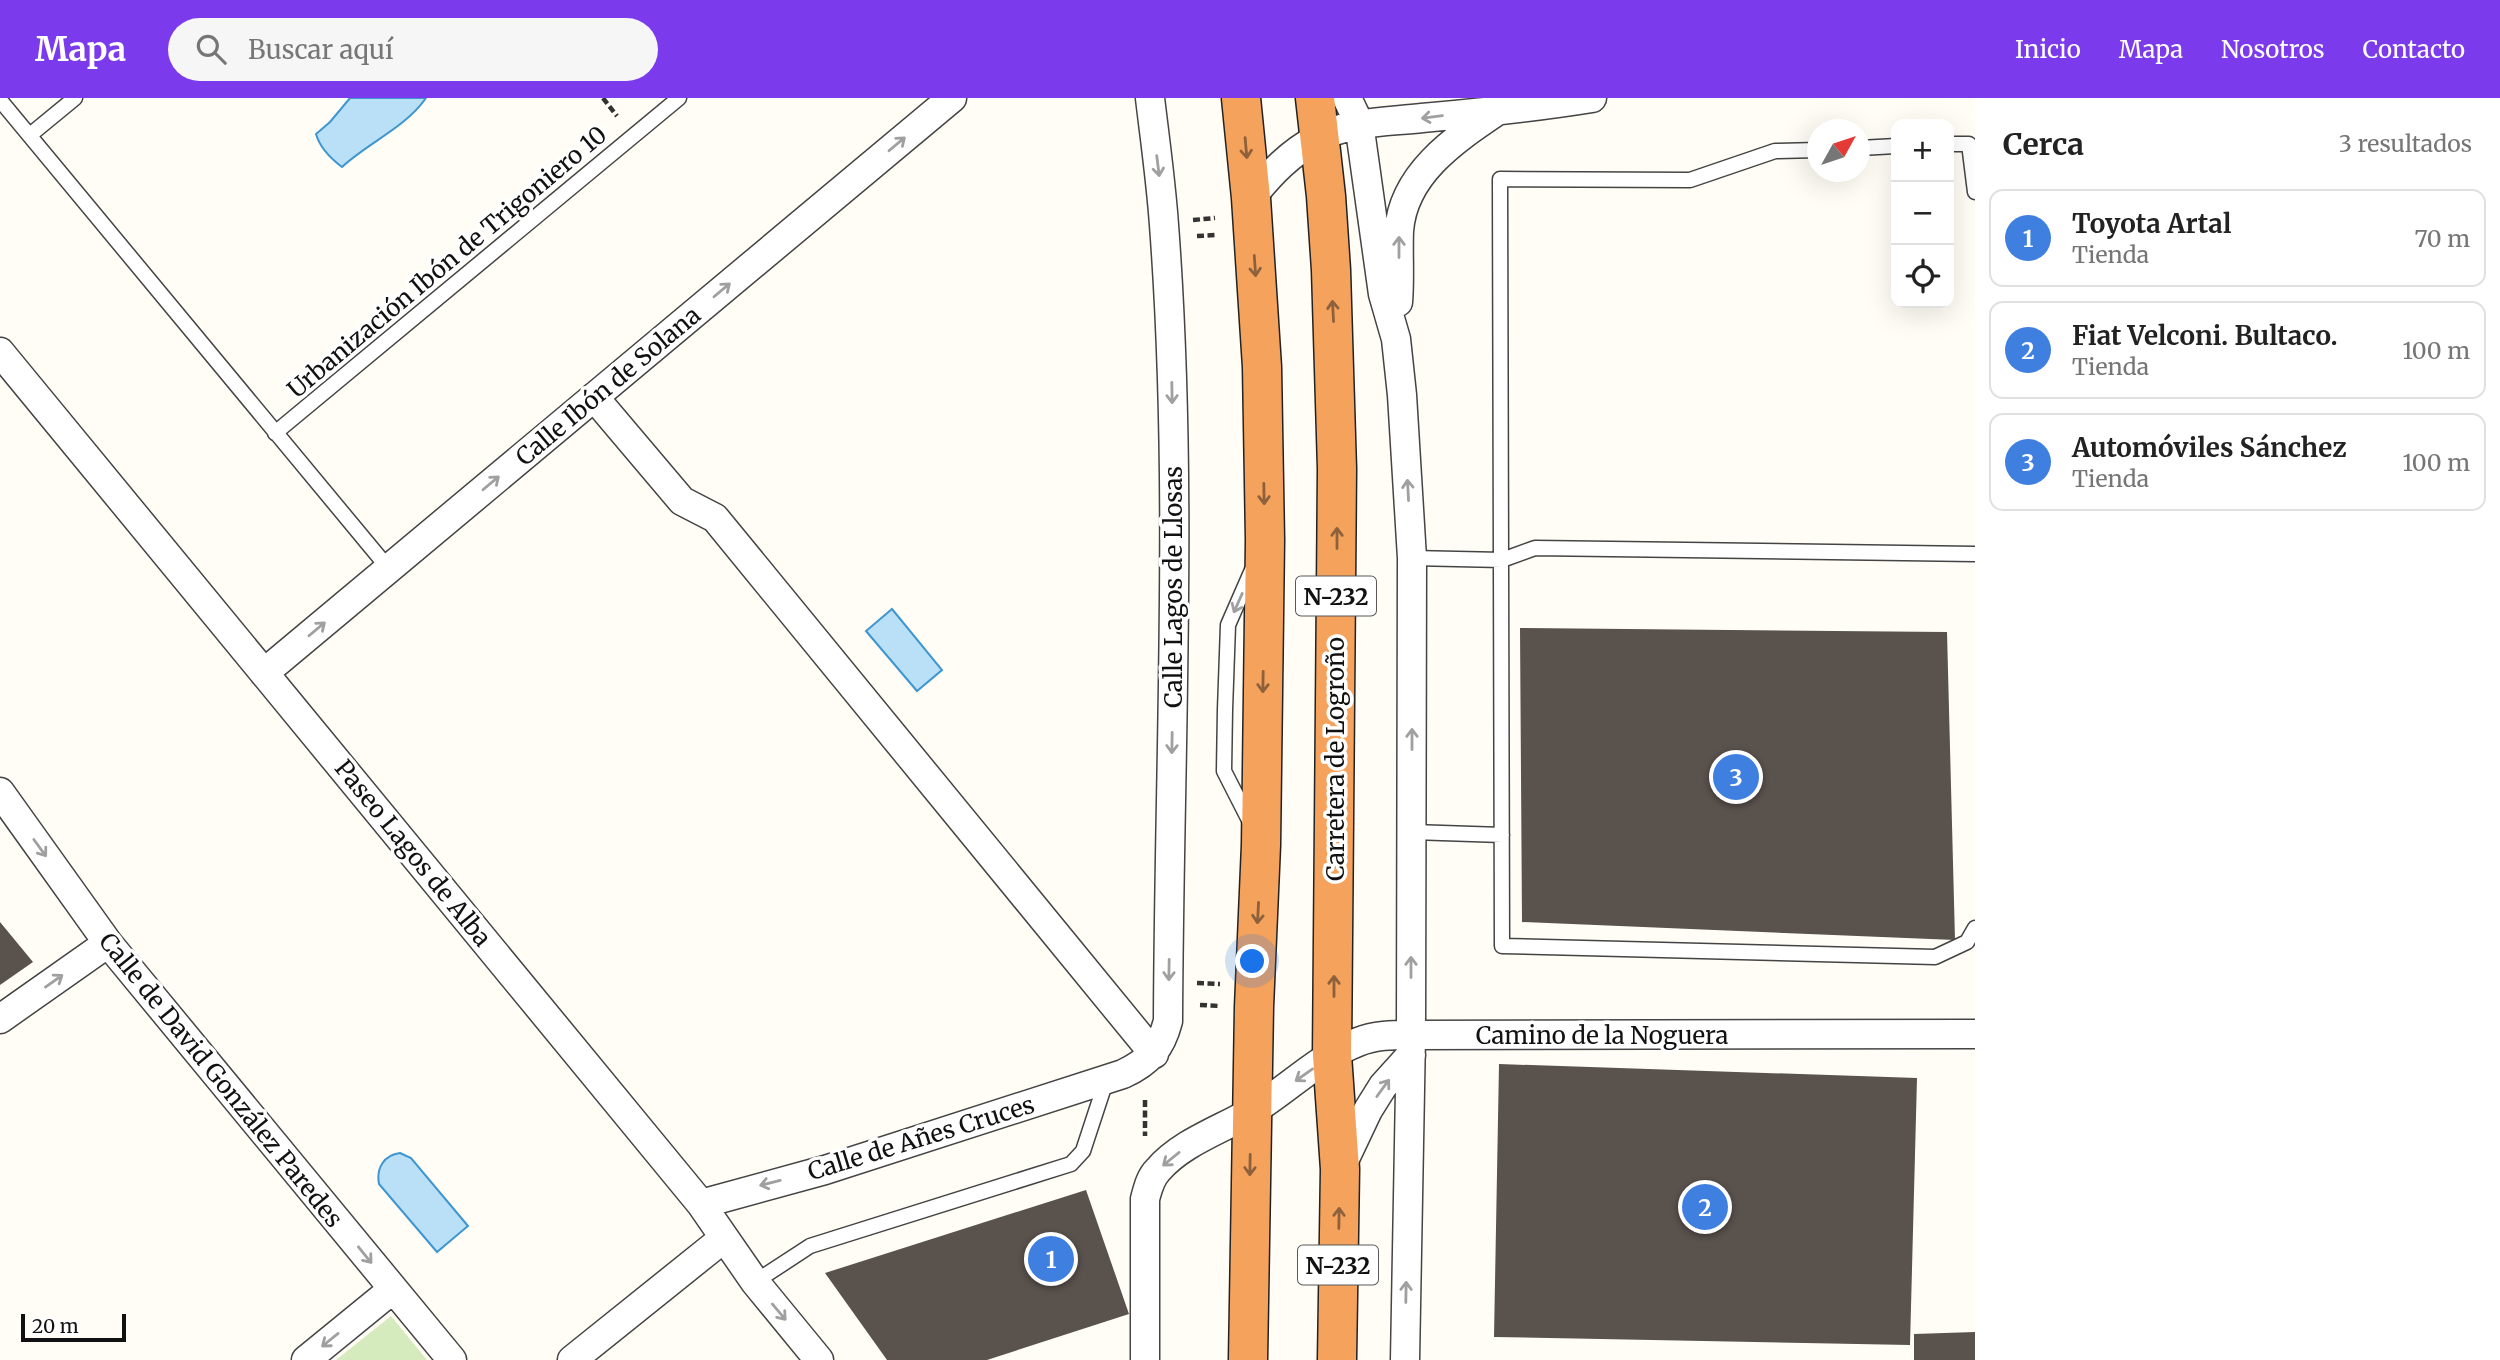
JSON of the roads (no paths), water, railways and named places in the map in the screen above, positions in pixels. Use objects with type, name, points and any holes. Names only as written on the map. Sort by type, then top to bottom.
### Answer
[{"type":"highway","name":"N-232","points":[[1241,98],[1251,198],[1262,367],[1265,540],[1261,845],[1251,1112],[1248,1360]]},
{"type":"highway","name":"Carretera de Logroño","points":[[1315,98],[1331,270],[1337,470],[1332,1055],[1340,1169],[1337,1360]]},
{"type":"street","name":"Calle Ibón de Solana","points":[[264,673],[952,98]]},
{"type":"street","name":"Calle Lagos de Llosas","points":[[1147,1061],[1164,1037],[1168,1021],[1173,504],[1168,282],[1150,98]]},
{"type":"street","points":[[1347,98],[1359,123],[1384,294],[1396,340],[1412,558],[1411,1045],[1405,1360]]},
{"type":"street","points":[[1251,198],[1269,175],[1291,155],[1319,137],[1359,123],[1592,98]]},
{"type":"street","points":[[1396,340],[1399,231],[1410,192],[1417,179],[1441,153],[1500,109]]},
{"type":"street","name":"Paseo Lagos de Alba","points":[[0,352],[701,1203],[755,1282],[819,1360]]},
{"type":"street","points":[[594,397],[682,502],[715,518],[1147,1061]]},
{"type":"street","name":"Calle de David González Paredes","points":[[0,792],[108,943],[452,1360]]},
{"type":"street","points":[[0,1019],[108,943]]},
{"type":"street","name":"Camino de la Noguera","points":[[1251,1112],[1332,1055],[1357,1042],[1379,1036],[1411,1045],[1974,1032]]},
{"type":"street","name":"Carretera de Logroño","points":[[1340,1169],[1368,1110],[1411,1045]]},
{"type":"street","name":"Calle de Añes Cruces","points":[[701,1203],[825,1170],[1105,1081],[1147,1061]]},
{"type":"street","points":[[1145,1360],[1145,1199],[1150,1181],[1177,1153],[1251,1112]]},
{"type":"street","points":[[572,1360],[724,1238]]},
{"type":"street","points":[[306,1360],[393,1289]]},
{"type":"lane","points":[[30,135],[75,98]]},
{"type":"lane","name":"Urbanización Ibón de Trigoniero 10","points":[[275,433],[679,98]]},
{"type":"lane","points":[[0,100],[389,569]]},
{"type":"lane","points":[[1954,144],[1969,144],[1975,192]]},
{"type":"lane","points":[[1870,147],[1891,146]]},
{"type":"lane","points":[[1807,150],[1775,151],[1690,180],[1500,179],[1502,946],[1935,957],[1967,942],[1975,928]]},
{"type":"lane","points":[[1412,558],[1502,561],[1535,548],[1975,554]]},
{"type":"lane","points":[[1412,832],[1502,835]]},
{"type":"lane","points":[[755,1282],[810,1245],[1071,1164],[1083,1151],[1105,1081]]},
{"type":"water","points":[[350,98],[426,98],[408,118],[342,167],[326,152],[316,134]]},
{"type":"water","points":[[892,609],[942,670],[917,691],[866,631]]},
{"type":"water","points":[[400,1153],[411,1158],[468,1226],[437,1252],[379,1184],[382,1163],[390,1156]]},
{"type":"place","name":"Automóviles Sánchez","points":[[1736,777]]},
{"type":"place","name":"Fiat Velconi. Bultaco.","points":[[1705,1207]]},
{"type":"place","name":"Toyota Artal","points":[[1051,1259]]}]
